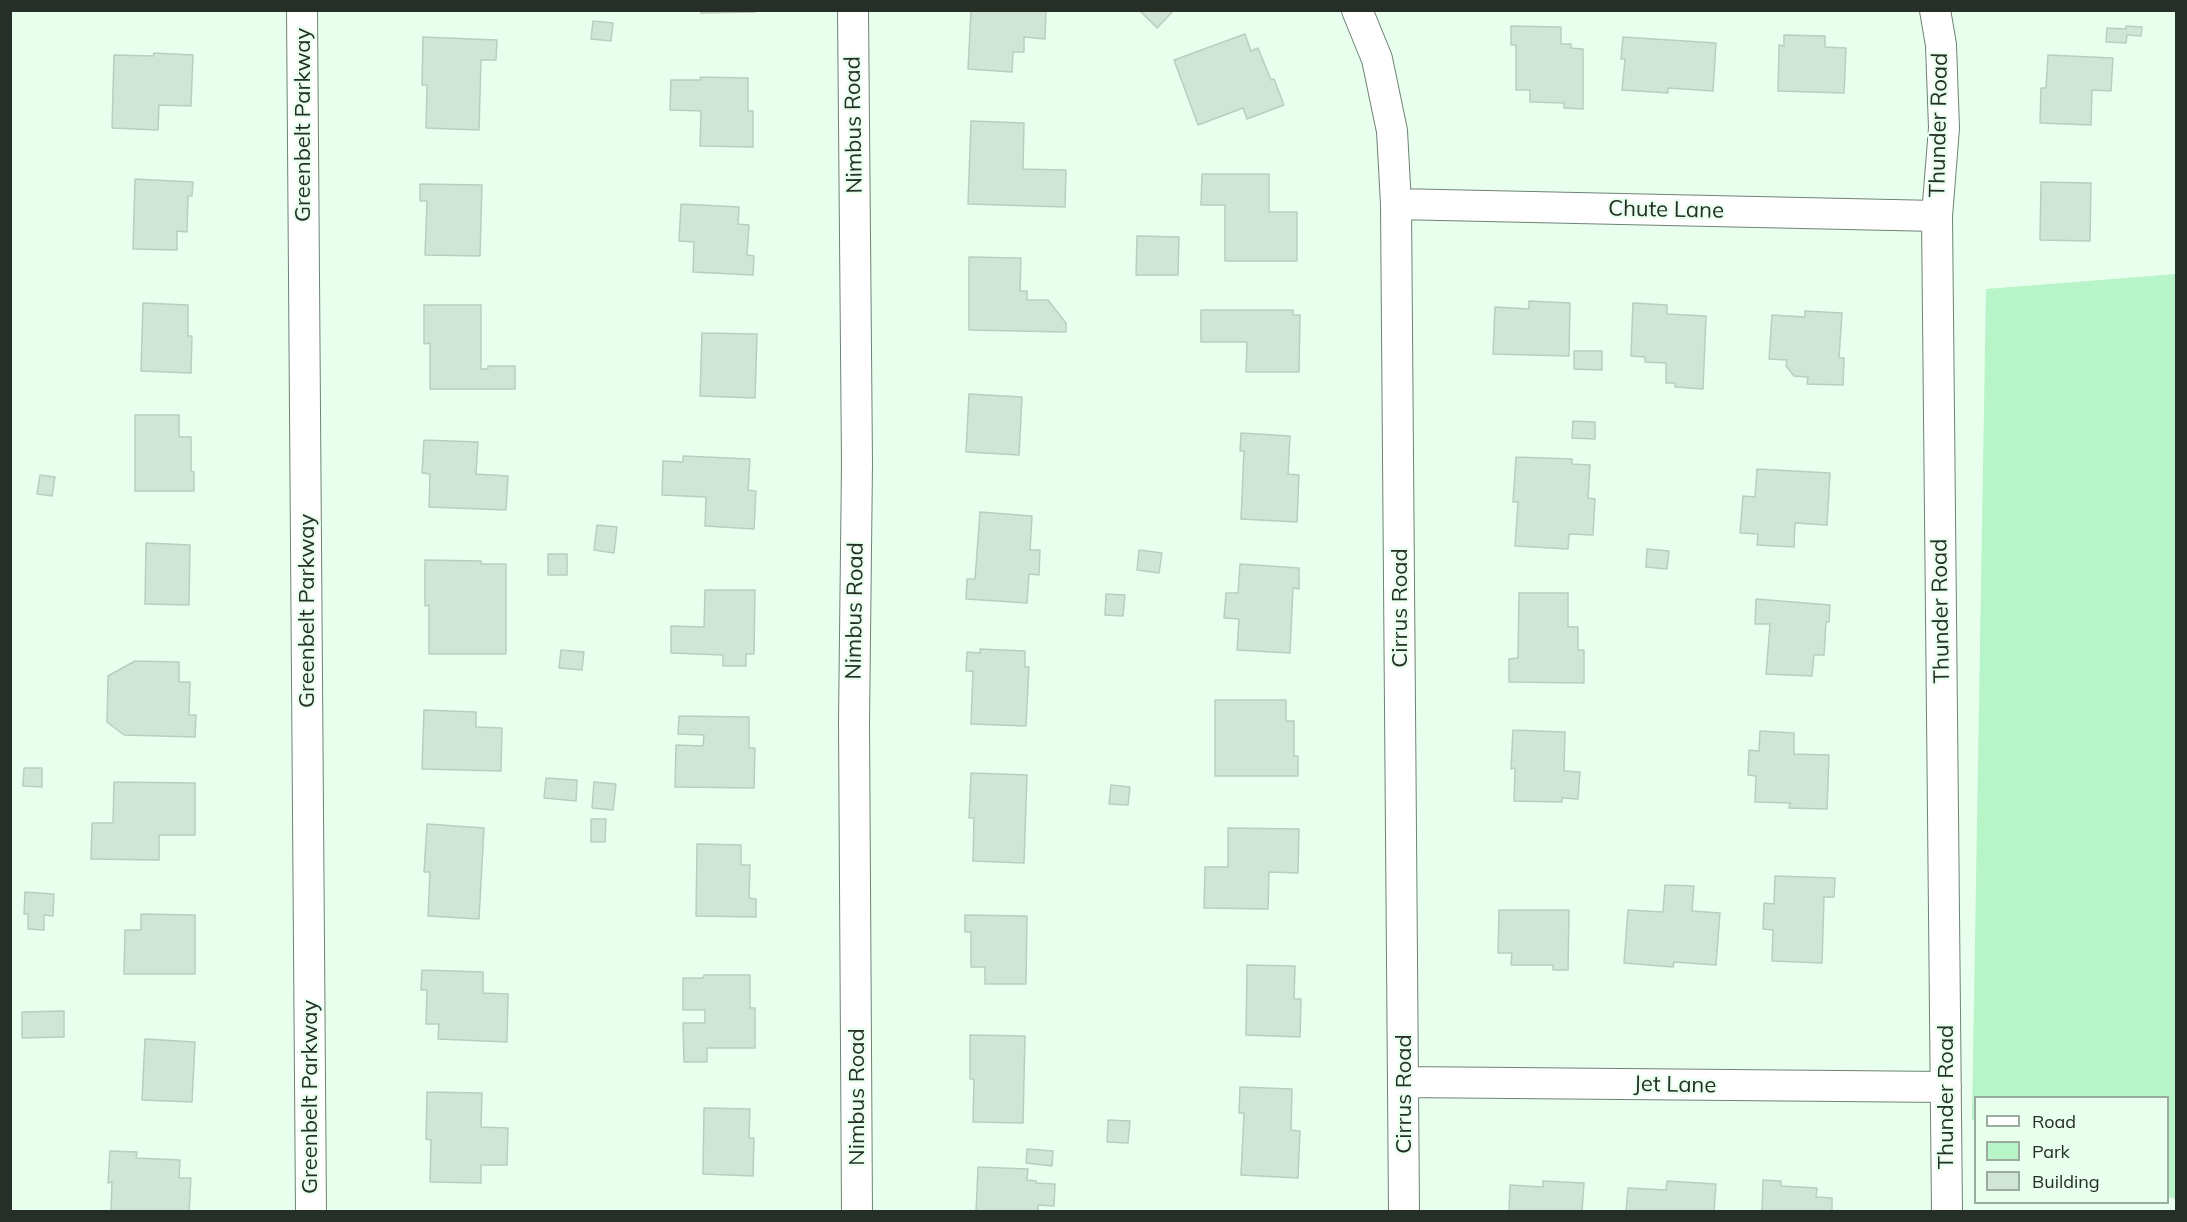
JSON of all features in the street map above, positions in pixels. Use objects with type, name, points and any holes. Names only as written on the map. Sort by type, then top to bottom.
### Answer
[{"type":"street","name":"Greenbelt Parkway","points":[[302,10],[311,1212]]},
{"type":"street","name":"Nimbus Road","points":[[853,10],[857,464],[854,722],[857,1212]]},
{"type":"street","name":"Cirrus Road","points":[[1357,10],[1377,59],[1392,131],[1396,204],[1404,1212]]},
{"type":"street","name":"Thunder Road","points":[[1935,10],[1941,45],[1944,128],[1937,216],[1947,1212]]},
{"type":"street","name":"Chute Lane","points":[[1396,204],[1937,216]]},
{"type":"street","name":"Jet Lane","points":[[1404,1082],[1946,1087]]},
{"type":"green space","points":[[2176,274],[2176,1199],[2169,1197],[2169,1096],[1974,1096],[1974,1121],[1972,1119],[1986,289]]},
{"type":"building","points":[[701,10],[755,10],[755,12],[701,13]]},
{"type":"building","points":[[971,10],[1046,10],[1045,39],[1024,37],[1024,52],[1013,52],[1012,72],[968,69]]},
{"type":"building","points":[[1139,10],[1174,10],[1157,28]]},
{"type":"building","points":[[593,21],[613,23],[611,41],[591,39]]},
{"type":"building","points":[[1511,26],[1561,27],[1561,44],[1571,44],[1571,48],[1583,49],[1583,109],[1564,108],[1564,103],[1530,102],[1530,90],[1516,90],[1516,45],[1511,45]]},
{"type":"building","points":[[2126,26],[2142,27],[2141,36],[2127,35],[2126,43],[2106,42],[2107,28],[2126,29]]},
{"type":"building","points":[[1245,34],[1251,51],[1258,48],[1284,105],[1247,119],[1243,108],[1198,125],[1174,60]]},
{"type":"building","points":[[1784,35],[1825,36],[1825,47],[1846,48],[1844,93],[1778,91],[1779,45],[1784,46]]},
{"type":"building","points":[[423,37],[497,40],[496,60],[481,60],[479,130],[426,128],[427,85],[422,85]]},
{"type":"building","points":[[1623,37],[1716,43],[1713,91],[1668,88],[1668,93],[1622,90],[1625,59],[1621,59]]},
{"type":"building","points":[[154,53],[193,55],[191,106],[159,105],[158,130],[112,128],[114,55],[153,56]]},
{"type":"building","points":[[2048,55],[2113,58],[2111,91],[2092,90],[2091,125],[2040,123],[2041,88],[2046,88]]},
{"type":"building","points":[[700,77],[748,78],[748,111],[753,111],[753,147],[700,146],[701,111],[670,110],[671,80],[701,80]]},
{"type":"building","points":[[971,121],[1024,123],[1023,169],[1066,170],[1065,207],[968,204]]},
{"type":"building","points":[[1202,174],[1269,174],[1269,212],[1297,212],[1297,261],[1225,261],[1225,205],[1201,205]]},
{"type":"building","points":[[135,179],[193,182],[192,196],[188,196],[187,232],[177,231],[177,250],[133,249]]},
{"type":"building","points":[[2041,182],[2091,183],[2090,241],[2040,240]]},
{"type":"building","points":[[420,184],[482,185],[480,256],[425,255],[427,201],[420,201]]},
{"type":"building","points":[[681,204],[739,207],[738,224],[749,225],[747,255],[754,256],[753,275],[693,272],[694,242],[679,241]]},
{"type":"building","points":[[1137,236],[1179,237],[1178,275],[1136,275]]},
{"type":"building","points":[[969,257],[1021,258],[1020,291],[1027,291],[1027,300],[1048,300],[1066,323],[1066,332],[969,330]]},
{"type":"building","points":[[1529,301],[1570,303],[1569,356],[1493,354],[1495,307],[1529,309]]},
{"type":"building","points":[[143,303],[188,305],[188,336],[192,336],[191,373],[141,371]]},
{"type":"building","points":[[1633,303],[1667,305],[1667,314],[1706,316],[1703,389],[1675,387],[1675,383],[1666,383],[1666,363],[1645,362],[1645,357],[1631,356]]},
{"type":"building","points":[[424,305],[481,305],[481,369],[488,369],[488,366],[515,366],[515,389],[430,389],[430,343],[424,344]]},
{"type":"building","points":[[1201,310],[1293,310],[1293,315],[1300,315],[1299,372],[1246,372],[1247,342],[1201,342]]},
{"type":"building","points":[[1805,311],[1842,313],[1839,358],[1844,358],[1843,385],[1807,384],[1808,377],[1794,376],[1786,366],[1787,360],[1769,359],[1772,315],[1805,317]]},
{"type":"building","points":[[702,333],[757,334],[755,398],[700,396]]},
{"type":"building","points":[[1574,351],[1602,351],[1602,370],[1574,369]]},
{"type":"building","points":[[969,394],[1022,397],[1019,455],[966,452]]},
{"type":"building","points":[[135,415],[179,415],[179,437],[191,437],[191,471],[194,472],[194,491],[135,491]]},
{"type":"building","points":[[1573,421],[1595,422],[1595,439],[1572,438]]},
{"type":"building","points":[[1241,433],[1290,436],[1288,474],[1299,475],[1297,522],[1241,519],[1244,451],[1240,451]]},
{"type":"building","points":[[424,440],[478,442],[476,474],[508,476],[506,510],[429,507],[430,474],[422,473]]},
{"type":"building","points":[[683,456],[750,459],[748,490],[756,491],[754,529],[705,526],[706,497],[662,495],[663,461],[683,462]]},
{"type":"building","points":[[1516,457],[1572,459],[1572,464],[1590,465],[1588,498],[1595,499],[1593,535],[1569,534],[1568,549],[1515,546],[1518,502],[1513,502]]},
{"type":"building","points":[[1757,469],[1830,473],[1827,525],[1795,523],[1794,547],[1757,545],[1758,534],[1740,533],[1743,496],[1755,497]]},
{"type":"building","points":[[40,475],[55,477],[52,496],[37,494]]},
{"type":"building","points":[[980,512],[1032,516],[1030,550],[1040,550],[1039,575],[1029,574],[1027,603],[966,599],[967,579],[975,579]]},
{"type":"building","points":[[597,525],[617,527],[614,553],[594,550]]},
{"type":"building","points":[[146,543],[190,545],[189,605],[145,604]]},
{"type":"building","points":[[1647,549],[1669,551],[1667,569],[1646,567]]},
{"type":"building","points":[[1139,550],[1162,553],[1159,573],[1137,570]]},
{"type":"building","points":[[548,554],[567,554],[567,575],[548,575]]},
{"type":"building","points":[[425,560],[506,564],[506,654],[429,654],[429,605],[425,606]]},
{"type":"building","points":[[1240,564],[1299,568],[1299,589],[1293,588],[1290,653],[1237,650],[1239,619],[1224,618],[1226,593],[1238,593]]},
{"type":"building","points":[[705,590],[755,590],[754,654],[746,654],[746,666],[723,666],[723,655],[671,653],[671,626],[704,627]]},
{"type":"building","points":[[1519,593],[1568,593],[1568,627],[1578,627],[1578,650],[1584,650],[1584,683],[1509,682],[1509,659],[1518,658]]},
{"type":"building","points":[[1106,594],[1125,595],[1123,616],[1105,615]]},
{"type":"building","points":[[1756,599],[1830,605],[1829,622],[1826,622],[1824,655],[1814,655],[1812,676],[1766,674],[1770,624],[1755,624]]},
{"type":"building","points":[[980,649],[1025,651],[1025,667],[1029,667],[1026,726],[971,724],[973,671],[966,671],[967,652],[980,653]]},
{"type":"building","points":[[561,650],[584,652],[582,670],[559,668]]},
{"type":"building","points":[[135,661],[179,662],[179,682],[190,682],[189,715],[196,715],[195,737],[124,735],[107,722],[108,676]]},
{"type":"building","points":[[1215,700],[1286,700],[1286,721],[1294,721],[1294,756],[1298,756],[1298,776],[1215,776]]},
{"type":"building","points":[[424,710],[476,712],[476,727],[502,728],[501,771],[422,769]]},
{"type":"building","points":[[679,716],[749,717],[749,748],[755,748],[754,788],[675,787],[676,745],[703,746],[704,735],[678,734]]},
{"type":"building","points":[[1513,730],[1565,732],[1564,771],[1580,772],[1578,799],[1562,798],[1562,802],[1514,801],[1515,768],[1511,769]]},
{"type":"building","points":[[1760,731],[1794,733],[1794,754],[1829,755],[1827,809],[1789,808],[1790,803],[1755,802],[1756,776],[1748,775],[1749,750],[1759,751]]},
{"type":"building","points":[[24,768],[42,768],[42,787],[23,786]]},
{"type":"building","points":[[971,773],[1027,775],[1024,863],[973,861],[974,818],[969,818]]},
{"type":"building","points":[[546,778],[577,780],[576,801],[544,798]]},
{"type":"building","points":[[114,782],[195,783],[195,835],[159,835],[159,860],[91,859],[92,823],[113,823]]},
{"type":"building","points":[[594,782],[616,784],[613,810],[592,808]]},
{"type":"building","points":[[1111,785],[1130,787],[1128,805],[1109,804]]},
{"type":"building","points":[[591,819],[606,819],[605,842],[591,842]]},
{"type":"building","points":[[427,824],[484,828],[479,919],[428,916],[430,872],[424,872]]},
{"type":"building","points":[[1228,828],[1299,829],[1298,873],[1269,872],[1268,909],[1204,908],[1205,867],[1228,867]]},
{"type":"building","points":[[697,844],[741,845],[741,865],[750,865],[749,898],[756,899],[756,917],[696,916]]},
{"type":"building","points":[[1775,876],[1835,878],[1834,897],[1824,897],[1822,963],[1772,961],[1773,930],[1763,929],[1764,903],[1774,904]]},
{"type":"building","points":[[1665,885],[1694,886],[1692,911],[1720,913],[1716,965],[1674,962],[1673,967],[1624,963],[1628,910],[1663,912]]},
{"type":"building","points":[[25,892],[54,894],[53,916],[44,915],[44,930],[28,929],[28,914],[24,914]]},
{"type":"building","points":[[1499,910],[1569,910],[1568,970],[1553,970],[1553,965],[1511,965],[1512,953],[1498,953]]},
{"type":"building","points":[[141,914],[195,915],[195,974],[124,974],[125,930],[141,930]]},
{"type":"building","points":[[965,915],[1027,916],[1026,984],[985,984],[985,967],[971,967],[971,932],[965,932]]},
{"type":"building","points":[[1247,965],[1295,966],[1294,999],[1301,999],[1300,1037],[1246,1035]]},
{"type":"building","points":[[422,970],[483,972],[483,993],[508,994],[507,1042],[438,1039],[439,1024],[426,1024],[427,990],[421,990]]},
{"type":"building","points":[[704,975],[750,975],[750,1008],[755,1008],[755,1048],[707,1048],[707,1062],[684,1062],[683,1023],[705,1023],[705,1010],[683,1010],[683,978],[703,978]]},
{"type":"building","points":[[64,1011],[64,1037],[22,1038],[22,1012]]},
{"type":"building","points":[[970,1035],[1025,1036],[1023,1123],[973,1122],[974,1079],[970,1079]]},
{"type":"building","points":[[145,1039],[195,1042],[192,1102],[142,1100]]},
{"type":"building","points":[[1240,1087],[1292,1089],[1291,1130],[1300,1131],[1298,1178],[1241,1175],[1244,1113],[1239,1113]]},
{"type":"building","points":[[427,1092],[482,1093],[481,1127],[508,1128],[507,1165],[481,1165],[481,1183],[430,1182],[431,1140],[426,1139]]},
{"type":"building","points":[[704,1108],[750,1109],[749,1138],[754,1138],[753,1176],[703,1174]]},
{"type":"building","points":[[1108,1120],[1130,1121],[1128,1143],[1107,1142]]},
{"type":"building","points":[[1027,1149],[1053,1151],[1052,1166],[1026,1163]]},
{"type":"building","points":[[110,1151],[137,1152],[136,1158],[180,1160],[179,1178],[191,1178],[189,1212],[111,1212],[112,1182],[108,1183]]},
{"type":"building","points":[[978,1167],[1028,1169],[1027,1180],[1055,1184],[1054,1206],[1038,1205],[1038,1212],[976,1212]]},
{"type":"building","points":[[1763,1180],[1781,1181],[1781,1186],[1817,1188],[1816,1197],[1832,1198],[1832,1212],[1762,1212]]},
{"type":"building","points":[[1543,1181],[1584,1183],[1582,1212],[1509,1212],[1510,1185],[1543,1187]]},
{"type":"building","points":[[1667,1181],[1716,1184],[1714,1212],[1626,1212],[1628,1188],[1666,1190]]}]
